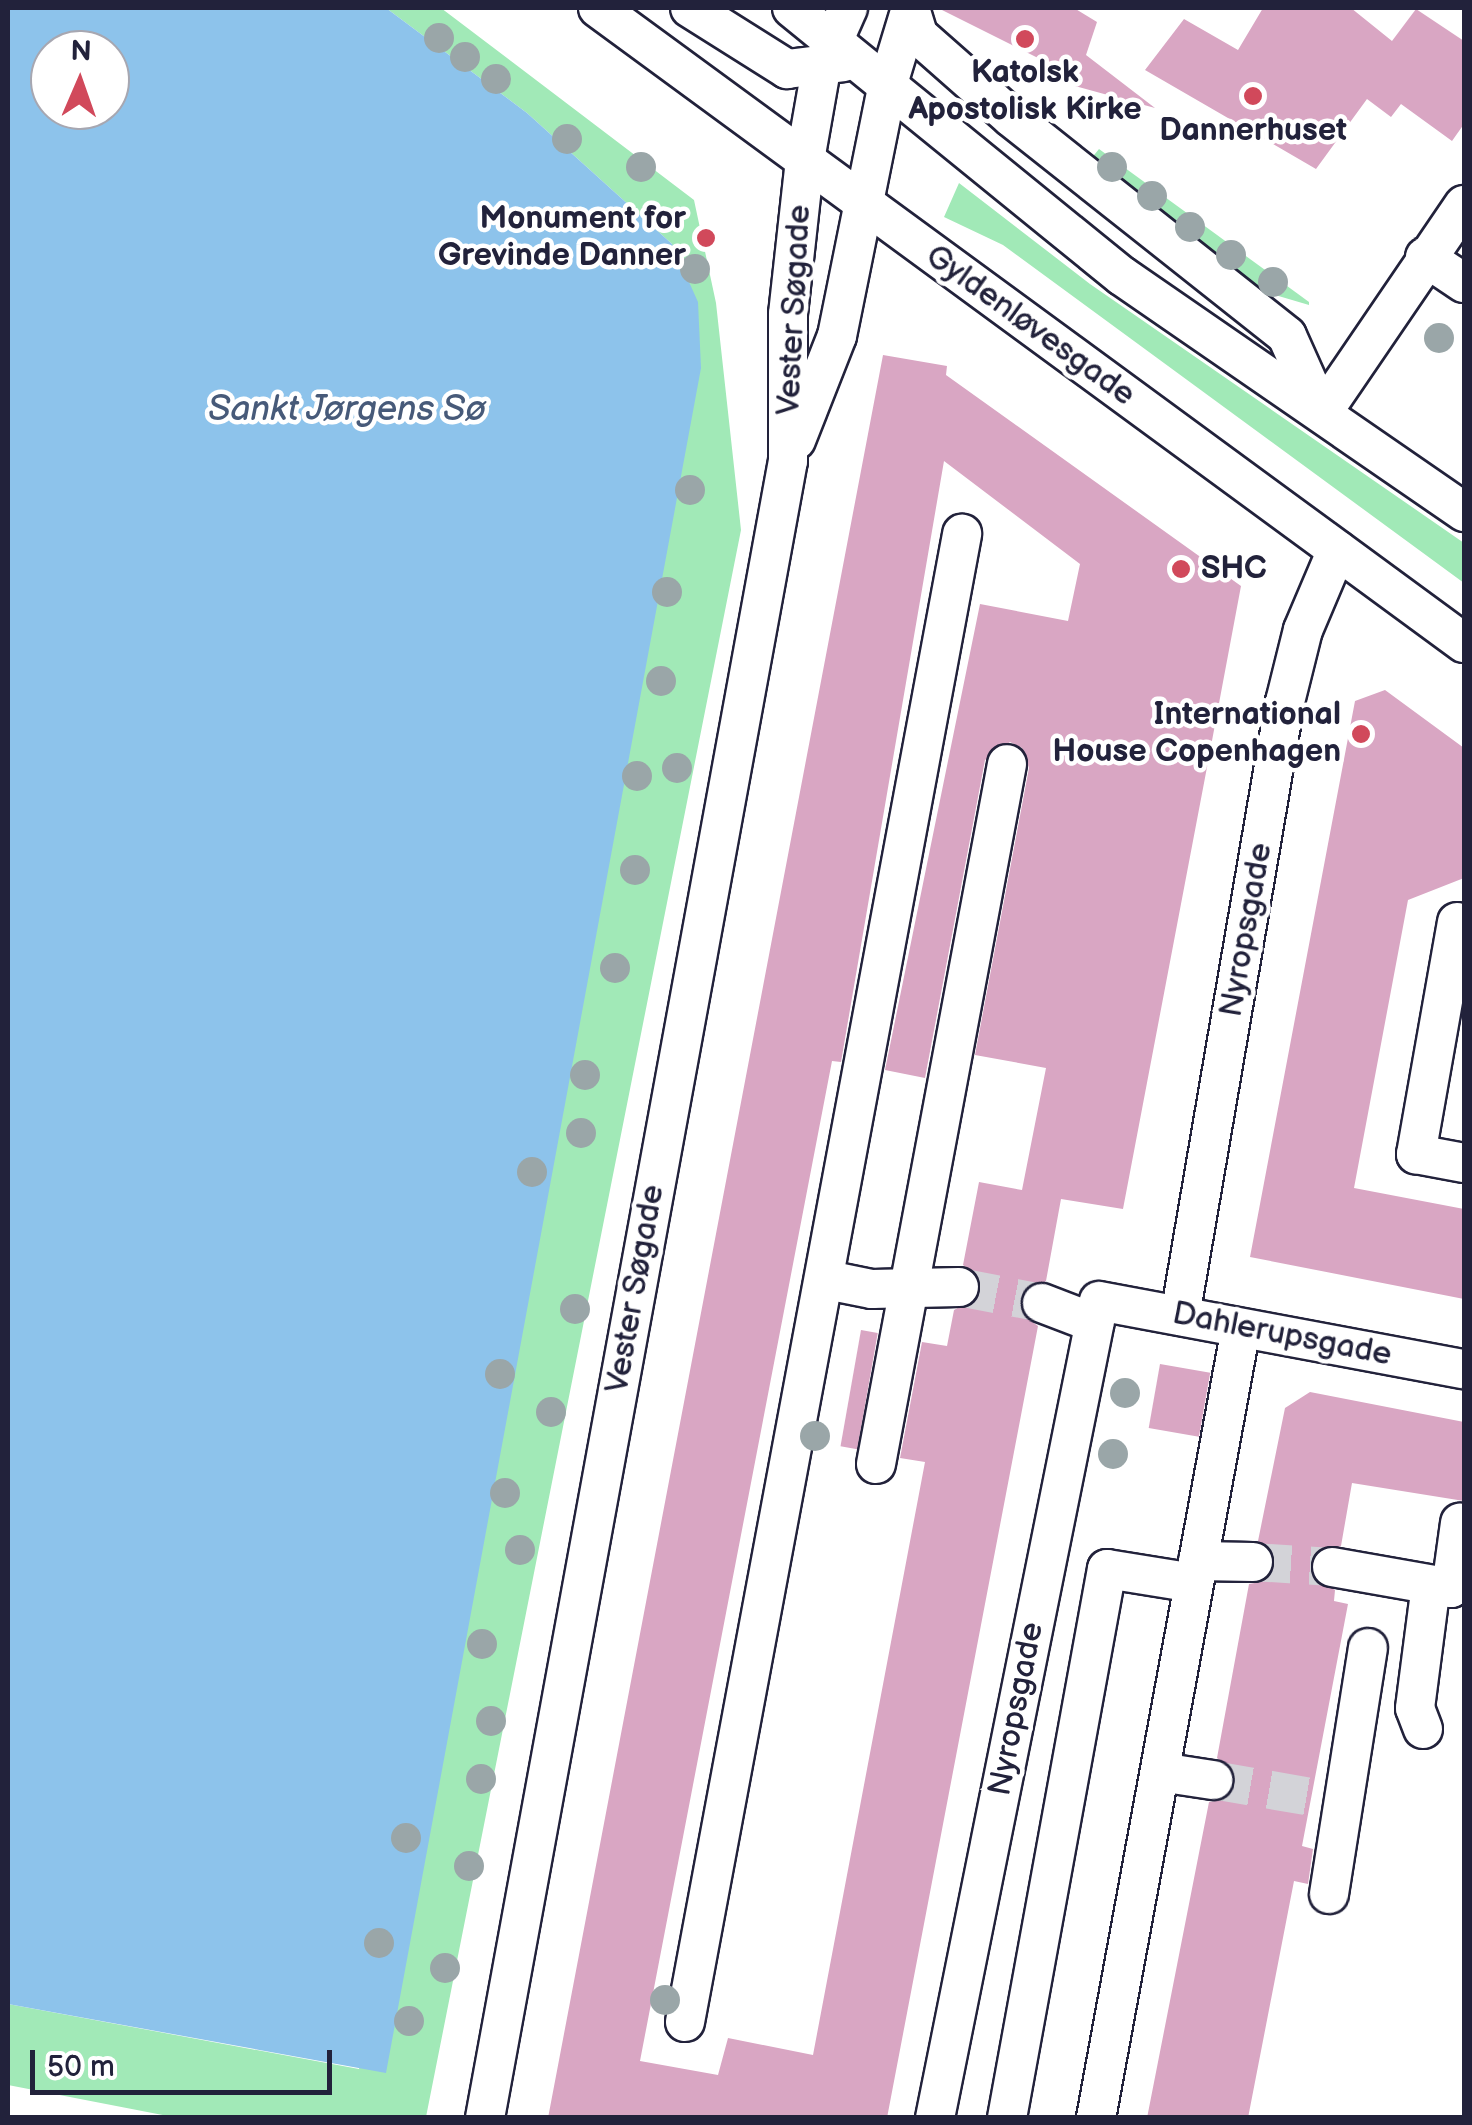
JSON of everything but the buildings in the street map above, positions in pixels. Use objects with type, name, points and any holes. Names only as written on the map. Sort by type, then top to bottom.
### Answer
[{"type":"street","name":"Gyldenløvesgade","points":[[598,8],[1464,642]]},
{"type":"street","points":[[690,8],[770,62],[839,44],[910,8],[918,35],[1010,118],[1287,336],[1322,413]]},
{"type":"street","points":[[792,8],[1122,276],[1464,512]]},
{"type":"street","name":"Vester Søgade","points":[[788,461],[837,336],[886,87],[910,8]]},
{"type":"street","name":"Vester Søgade","points":[[485,2118],[788,461],[788,314],[806,160],[839,44]]},
{"type":"street","points":[[1322,413],[1464,205]]},
{"type":"street","points":[[1425,257],[1464,283]]},
{"type":"street","points":[[686,2022],[828,1280],[962,534]]},
{"type":"street","name":"Nyropsgade","points":[[1180,1316],[1285,702],[1302,630],[1337,550]]},
{"type":"street","points":[[876,1464],[1008,764]]},
{"type":"street","points":[[1458,922],[1416,1154],[1464,1163]]},
{"type":"street","points":[[828,1280],[959,1287]]},
{"type":"street","name":"Dahlerupsgade","points":[[1042,1302],[1096,1312],[1180,1316],[1464,1370]]},
{"type":"street","name":"Nyropsgade","points":[[934,2118],[1096,1312]]},
{"type":"street","points":[[1096,2118],[1241,1328]]},
{"type":"street","points":[[1332,1567],[1451,1588],[1460,1522]]},
{"type":"street","points":[[1007,2118],[1107,1569],[1196,1572],[1253,1562]]},
{"type":"street","points":[[1423,1730],[1415,1708],[1431,1585]]},
{"type":"street","points":[[1329,1894],[1327,1799],[1368,1648]]},
{"type":"street","points":[[1160,1772],[1213,1780]]},
{"type":"green space","points":[[386,8],[441,8],[694,200],[716,303],[741,530],[426,2117],[173,2117],[8,2085],[8,2004],[359,2069],[672,244],[527,113]]},
{"type":"green space","points":[[1099,149],[1309,305],[1255,289],[1090,160]]},
{"type":"green space","points":[[959,183],[1090,284],[1464,543],[1464,583],[1003,245],[944,217]]},
{"type":"water","name":"Sankt Jørgens Sø","points":[[8,8],[386,8],[527,113],[672,244],[698,302],[701,368],[386,2073],[8,2004]]},
{"type":"tunnel","points":[[959,1287],[1042,1303]]},
{"type":"tunnel","points":[[1253,1562],[1332,1567]]},
{"type":"tunnel","points":[[1213,1780],[1311,1797]]},
{"type":"place","name":"Katolsk Apostolisk Kirke","points":[[1025,39]]},
{"type":"place","name":"Dannerhuset","points":[[1253,96]]},
{"type":"place","name":"Monument for Grevinde Danner","points":[[706,238]]},
{"type":"place","name":"SHC","points":[[1181,569]]},
{"type":"place","name":"International House Copenhagen","points":[[1361,734]]}]
